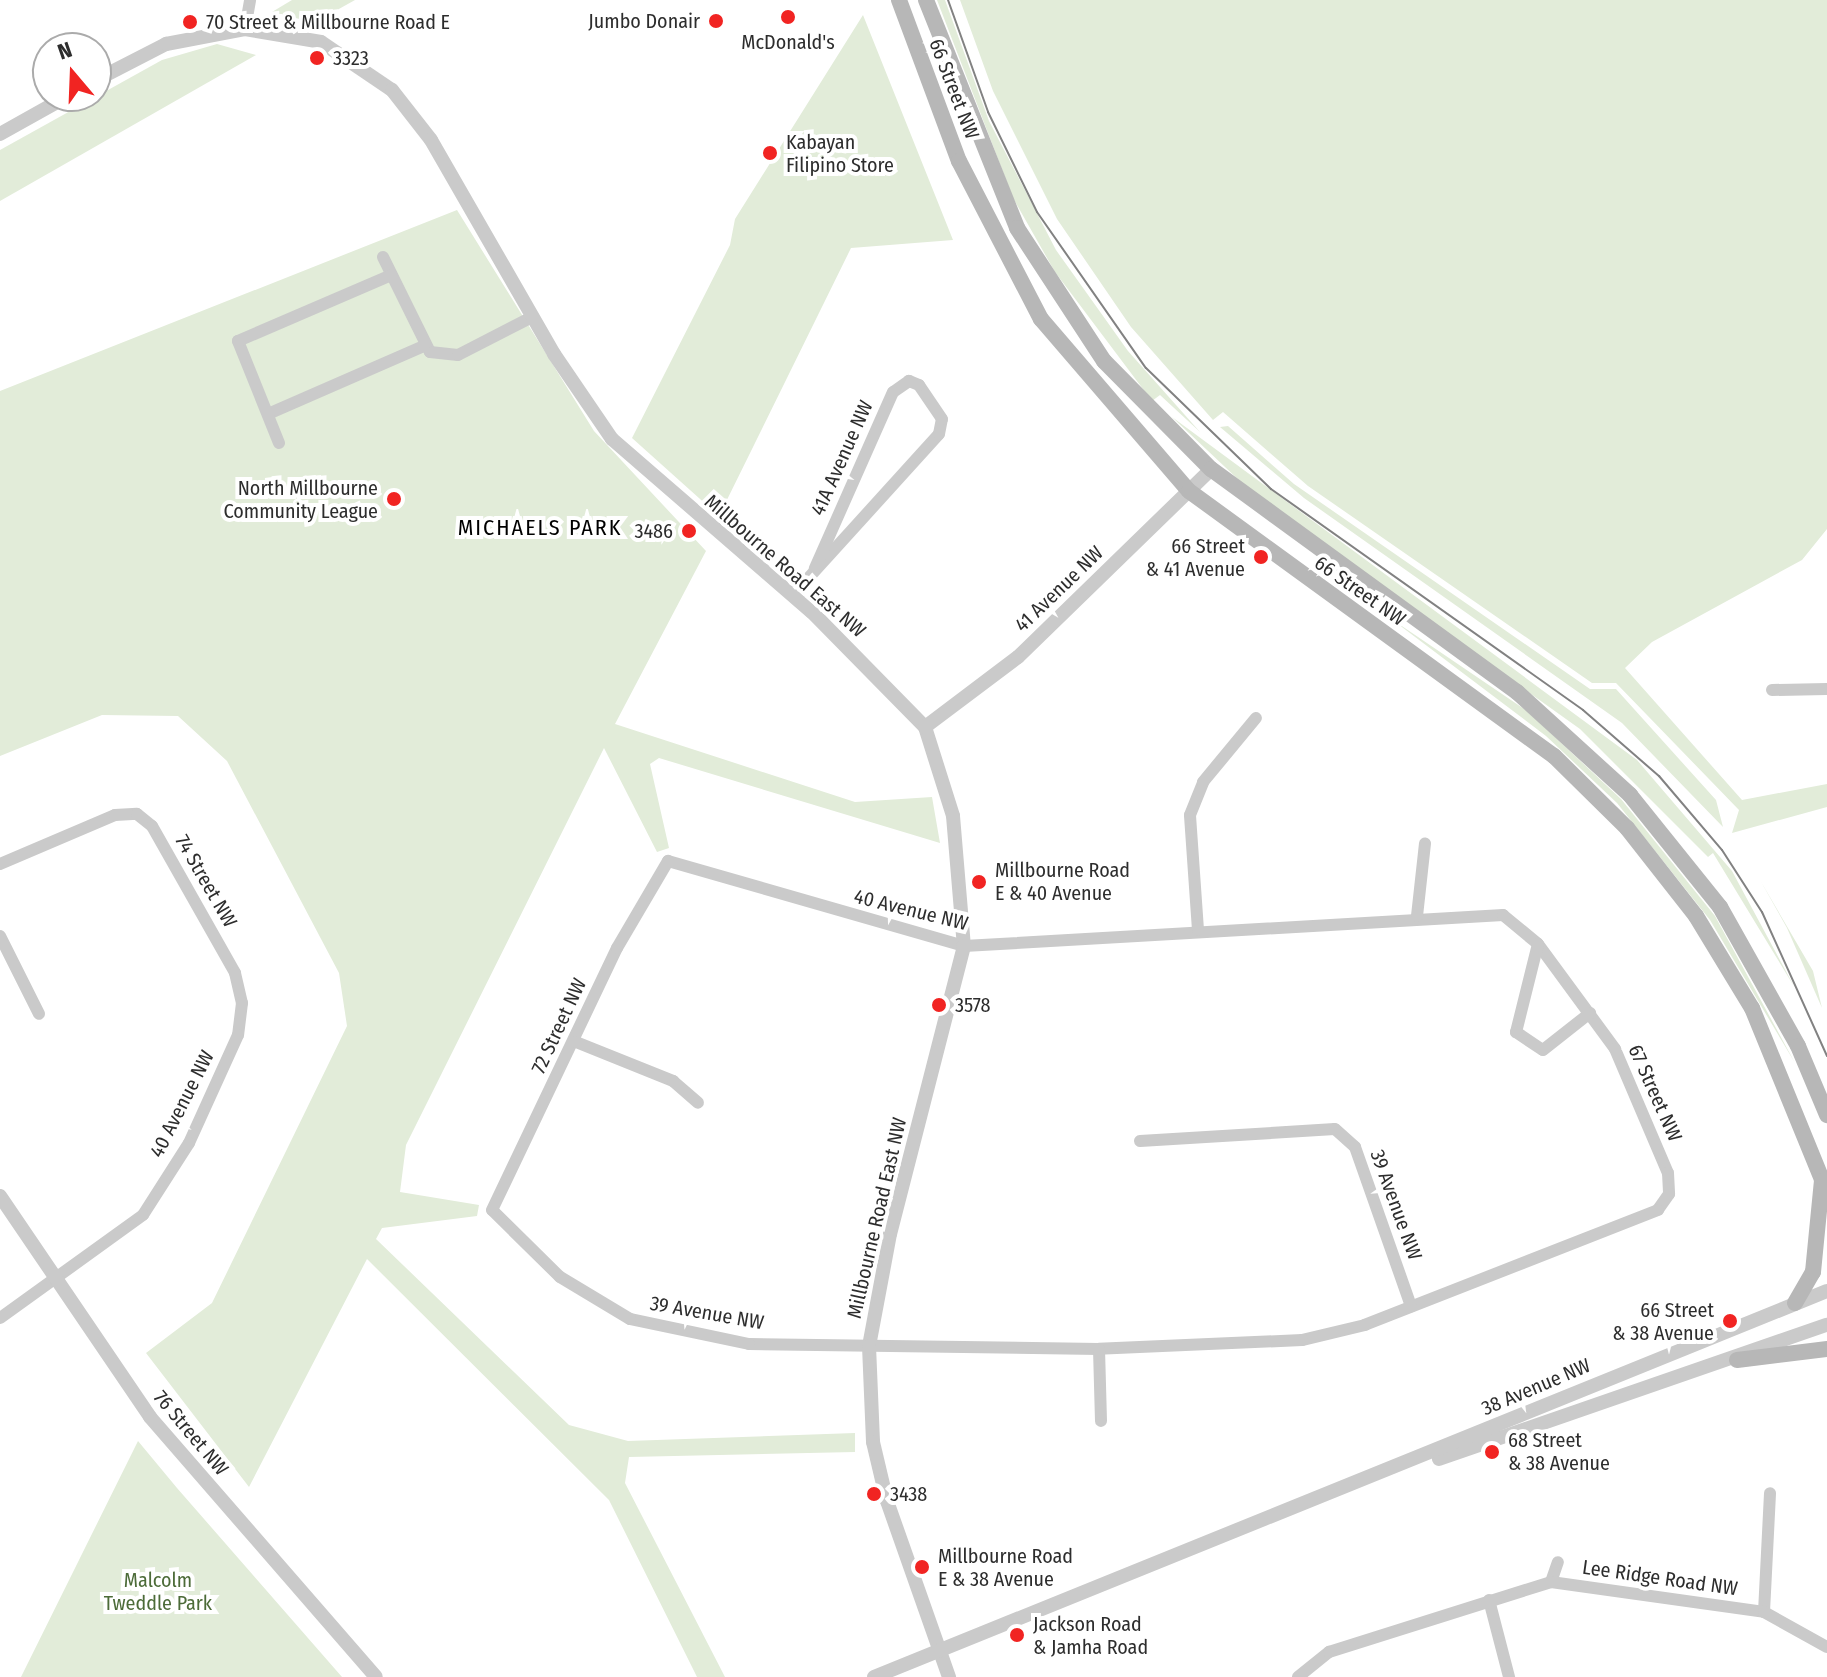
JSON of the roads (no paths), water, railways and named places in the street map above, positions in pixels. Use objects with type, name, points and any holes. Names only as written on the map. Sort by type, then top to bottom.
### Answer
[{"type":"main road","name":"66 Street NW","points":[[899,0],[959,161],[1020,285],[1098,392],[1189,491],[1554,756],[1627,828],[1727,962],[1777,1060],[1825,1186]]},
{"type":"main road","name":"66 Street NW","points":[[926,0],[984,159],[1053,288],[1150,413],[1211,469],[1517,692],[1630,795],[1720,907],[1791,1033],[1827,1115]]},
{"type":"main road","points":[[1795,1303],[1813,1272],[1825,1186]]},
{"type":"main road","points":[[1737,1360],[1827,1349]]},
{"type":"street","points":[[245,29],[250,0]]},
{"type":"street","name":"Millbourne Road East NW","points":[[112,72],[166,44],[245,29],[321,42],[392,90],[431,140],[532,317],[612,439],[793,595],[925,727],[953,816],[964,946],[890,1234],[869,1346],[873,1442],[949,1677]]},
{"type":"street","points":[[0,134],[39,112]]},
{"type":"street","points":[[383,257],[424,346]]},
{"type":"street","points":[[279,443],[238,341],[391,275]]},
{"type":"street","points":[[268,414],[424,346],[458,355],[532,317]]},
{"type":"street","name":"41A Avenue NW","points":[[793,595],[939,434],[942,419],[919,385],[909,381],[893,392],[815,568]]},
{"type":"street","name":"41 Avenue NW","points":[[925,727],[1018,657],[1211,469]]},
{"type":"street","points":[[1772,690],[1827,689]]},
{"type":"street","points":[[1198,930],[1190,815],[1203,782],[1256,718]]},
{"type":"street","name":"74 Street NW","points":[[0,864],[115,815],[137,814],[152,826],[235,973]]},
{"type":"street","points":[[1417,916],[1425,843]]},
{"type":"street","name":"40 Avenue NW","points":[[668,861],[964,946],[1417,916],[1494,914],[1522,929]]},
{"type":"street","name":"72 Street NW","points":[[492,1210],[576,1042],[617,948],[668,861]]},
{"type":"street","name":"67 Street NW","points":[[1522,929],[1538,944],[1590,1013],[1640,1106],[1668,1173],[1669,1194]]},
{"type":"street","points":[[0,936],[39,1014]]},
{"type":"street","points":[[1538,944],[1516,1032],[1543,1050],[1590,1013]]},
{"type":"street","name":"40 Avenue NW","points":[[0,1318],[143,1215],[189,1143],[238,1035],[235,973]]},
{"type":"street","points":[[576,1042],[673,1081],[698,1103]]},
{"type":"street","name":"39 Avenue NW","points":[[1140,1141],[1335,1129],[1355,1147],[1411,1306]]},
{"type":"street","name":"39 Avenue NW","points":[[492,1210],[560,1277],[630,1319],[749,1344],[1099,1349],[1302,1340],[1411,1306],[1658,1210],[1669,1194]]},
{"type":"street","name":"76 Street NW","points":[[0,1196],[54,1281],[150,1417],[376,1677]]},
{"type":"street","name":"38 Avenue NW","points":[[874,1677],[938,1649],[1351,1488],[1827,1291]]},
{"type":"street","name":"38 Avenue NW","points":[[1351,1488],[1737,1360],[1827,1325]]},
{"type":"street","points":[[1099,1349],[1101,1421]]},
{"type":"street","name":"Lee Ridge Road NW","points":[[1764,1612],[1770,1493]]},
{"type":"street","name":"Lee Ridge Road NW","points":[[1551,1582],[1558,1562]]},
{"type":"street","name":"Lee Ridge Road NW","points":[[1298,1677],[1329,1652],[1551,1582],[1764,1612],[1827,1647]]},
{"type":"street","points":[[1489,1600],[1509,1677]]},
{"type":"tram line","points":[[948,0],[988,112],[1037,212],[1146,368],[1271,489],[1583,710],[1659,776],[1722,850],[1762,912],[1827,1056]]},
{"type":"place","name":"McDonald's","points":[[788,17]]},
{"type":"place","name":"Jumbo Donair","points":[[716,21]]},
{"type":"place","name":"70 Street & Millbourne Road E","points":[[190,22]]},
{"type":"place","name":"3323","points":[[317,58]]},
{"type":"place","name":"Kabayan Filipino Store","points":[[770,153]]},
{"type":"place","name":"North Millbourne Community League","points":[[394,499]]},
{"type":"place","name":"3486","points":[[689,531]]},
{"type":"place","name":"66 Street & 41 Avenue","points":[[1261,557]]},
{"type":"place","name":"Millbourne Road E & 40 Avenue","points":[[979,882]]},
{"type":"place","name":"3578","points":[[939,1005]]},
{"type":"place","name":"66 Street & 38 Avenue","points":[[1730,1321]]},
{"type":"place","name":"68 Street & 38 Avenue","points":[[1492,1452]]},
{"type":"place","name":"3438","points":[[874,1494]]},
{"type":"place","name":"Millbourne Road E & 38 Avenue","points":[[922,1567]]},
{"type":"place","name":"Jackson Road & Jamha Road","points":[[1017,1635]]},
{"type":"district","name":"MICHAELS PARK","points":[[540,528]]},
{"type":"park label","name":"Malcolm Tweddle Park","points":[[158,1592]]}]
